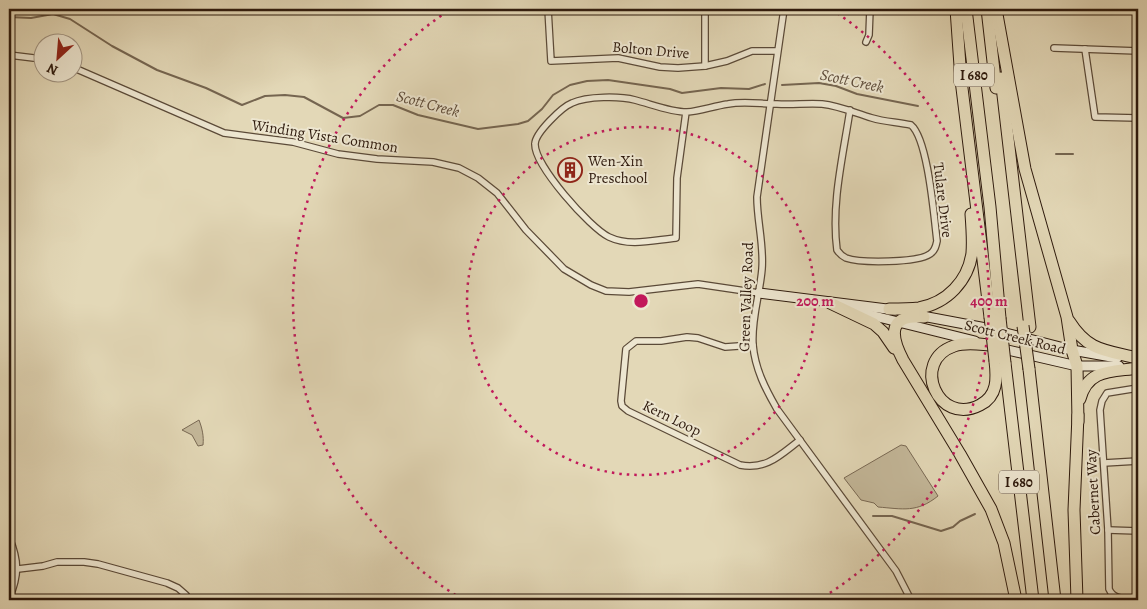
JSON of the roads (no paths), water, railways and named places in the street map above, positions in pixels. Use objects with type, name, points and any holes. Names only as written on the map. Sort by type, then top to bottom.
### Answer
[{"type":"highway","points":[[889,309],[921,307],[936,302],[954,290],[966,273],[971,260],[967,138],[956,9]]},
{"type":"highway","name":"I 680","points":[[966,9],[990,207],[995,263],[995,318]]},
{"type":"highway","name":"I 680","points":[[987,9],[1011,223],[1022,291]]},
{"type":"highway","points":[[995,9],[1025,169],[1067,317],[1072,350],[1078,366],[1078,422]]},
{"type":"highway","name":"I 680","points":[[995,9],[1022,291],[1061,600]]},
{"type":"highway","points":[[967,138],[1000,362],[995,388],[990,398],[981,405],[968,409],[954,408],[942,401],[932,382],[933,367],[942,353],[959,345],[989,345]]},
{"type":"highway","points":[[830,303],[874,324],[883,332],[902,360],[960,454],[991,509],[1004,544],[1016,600]]},
{"type":"highway","points":[[902,360],[894,340],[894,330],[899,322],[908,317],[924,317]]},
{"type":"highway","points":[[1067,317],[1082,338],[1093,347],[1138,363]]},
{"type":"highway","name":"I 680","points":[[1000,362],[1034,600]]},
{"type":"highway","points":[[1078,600],[1074,510],[1079,400],[1083,390],[1094,377],[1138,363]]},
{"type":"highway","name":"I 680","points":[[1032,369],[1055,600]]},
{"type":"main road","name":"Scott Creek Road","points":[[759,293],[889,309],[986,328],[1072,350],[1138,363]]},
{"type":"main road","name":"Scott Creek Road","points":[[830,303],[1047,360],[1078,366],[1138,363]]},
{"type":"street","name":"Bolton Drive","points":[[548,9],[551,61],[618,58],[660,67],[678,68],[705,66],[727,61],[752,51],[777,52]]},
{"type":"street","points":[[705,9],[705,66]]},
{"type":"street","name":"Green Valley Road","points":[[784,9],[757,197],[762,254],[754,345],[759,372],[765,388],[800,440],[896,571],[911,600]]},
{"type":"street","points":[[866,42],[870,35],[870,9]]},
{"type":"street","points":[[1054,48],[1138,51]]},
{"type":"street","points":[[1086,49],[1096,117],[1138,118]]},
{"type":"street","points":[[9,55],[32,58]]},
{"type":"street","name":"Winding Vista Common","points":[[82,72],[224,134],[293,142],[338,154],[377,159],[433,162],[459,168],[478,178],[497,193],[526,230],[570,273],[606,291],[629,292]]},
{"type":"street","points":[[686,112],[676,178],[676,238],[635,242],[623,241],[609,237],[596,229],[564,195],[535,148],[534,142],[537,136],[558,112],[571,103],[586,98],[628,98],[686,112],[730,103],[822,104],[850,110]]},
{"type":"street","name":"Tulare Drive","points":[[850,110],[873,118],[911,125],[917,131],[925,158],[937,241],[930,255],[899,262],[846,258],[837,250],[834,232],[835,209],[850,110]]},
{"type":"street","name":"Scott Creek Road","points":[[629,292],[698,284],[759,293]]},
{"type":"street","name":"Kern Loop","points":[[754,345],[725,347],[698,338],[687,337],[661,341],[636,341],[626,349],[621,396],[622,406],[628,411],[740,466],[756,467],[765,465],[800,440]]},
{"type":"street","name":"Cabernet Way","points":[[1138,388],[1108,393],[1102,401],[1100,410],[1108,530],[1109,590],[1111,594],[1120,598],[1138,598]]},
{"type":"street","points":[[1104,463],[1138,461]]},
{"type":"street","points":[[1108,530],[1138,531]]},
{"type":"street","points":[[9,537],[14,548],[18,569],[9,599]]},
{"type":"street","points":[[18,569],[70,561],[91,563],[167,583],[178,588],[186,595]]},
{"type":"waterway","name":"Scott Creek","points":[[9,17],[31,18],[53,14],[70,19],[112,46],[157,70],[206,88],[242,105],[265,96],[285,95],[304,97],[343,118],[360,116],[379,105],[393,105],[418,115],[478,129],[528,121],[542,109],[553,95],[570,85],[587,81],[608,80],[670,89],[682,93],[721,88],[749,89],[765,84]]},
{"type":"waterway","name":"Scott Creek","points":[[782,85],[819,83],[836,86],[857,94],[918,106]]},
{"type":"waterway","name":"Scott Creek","points":[[1056,154],[1073,154]]},
{"type":"waterway","points":[[873,516],[892,516],[941,531],[953,527],[960,521],[975,514]]},
{"type":"place","name":"Wen-Xin Preschool","points":[[570,170]]}]
